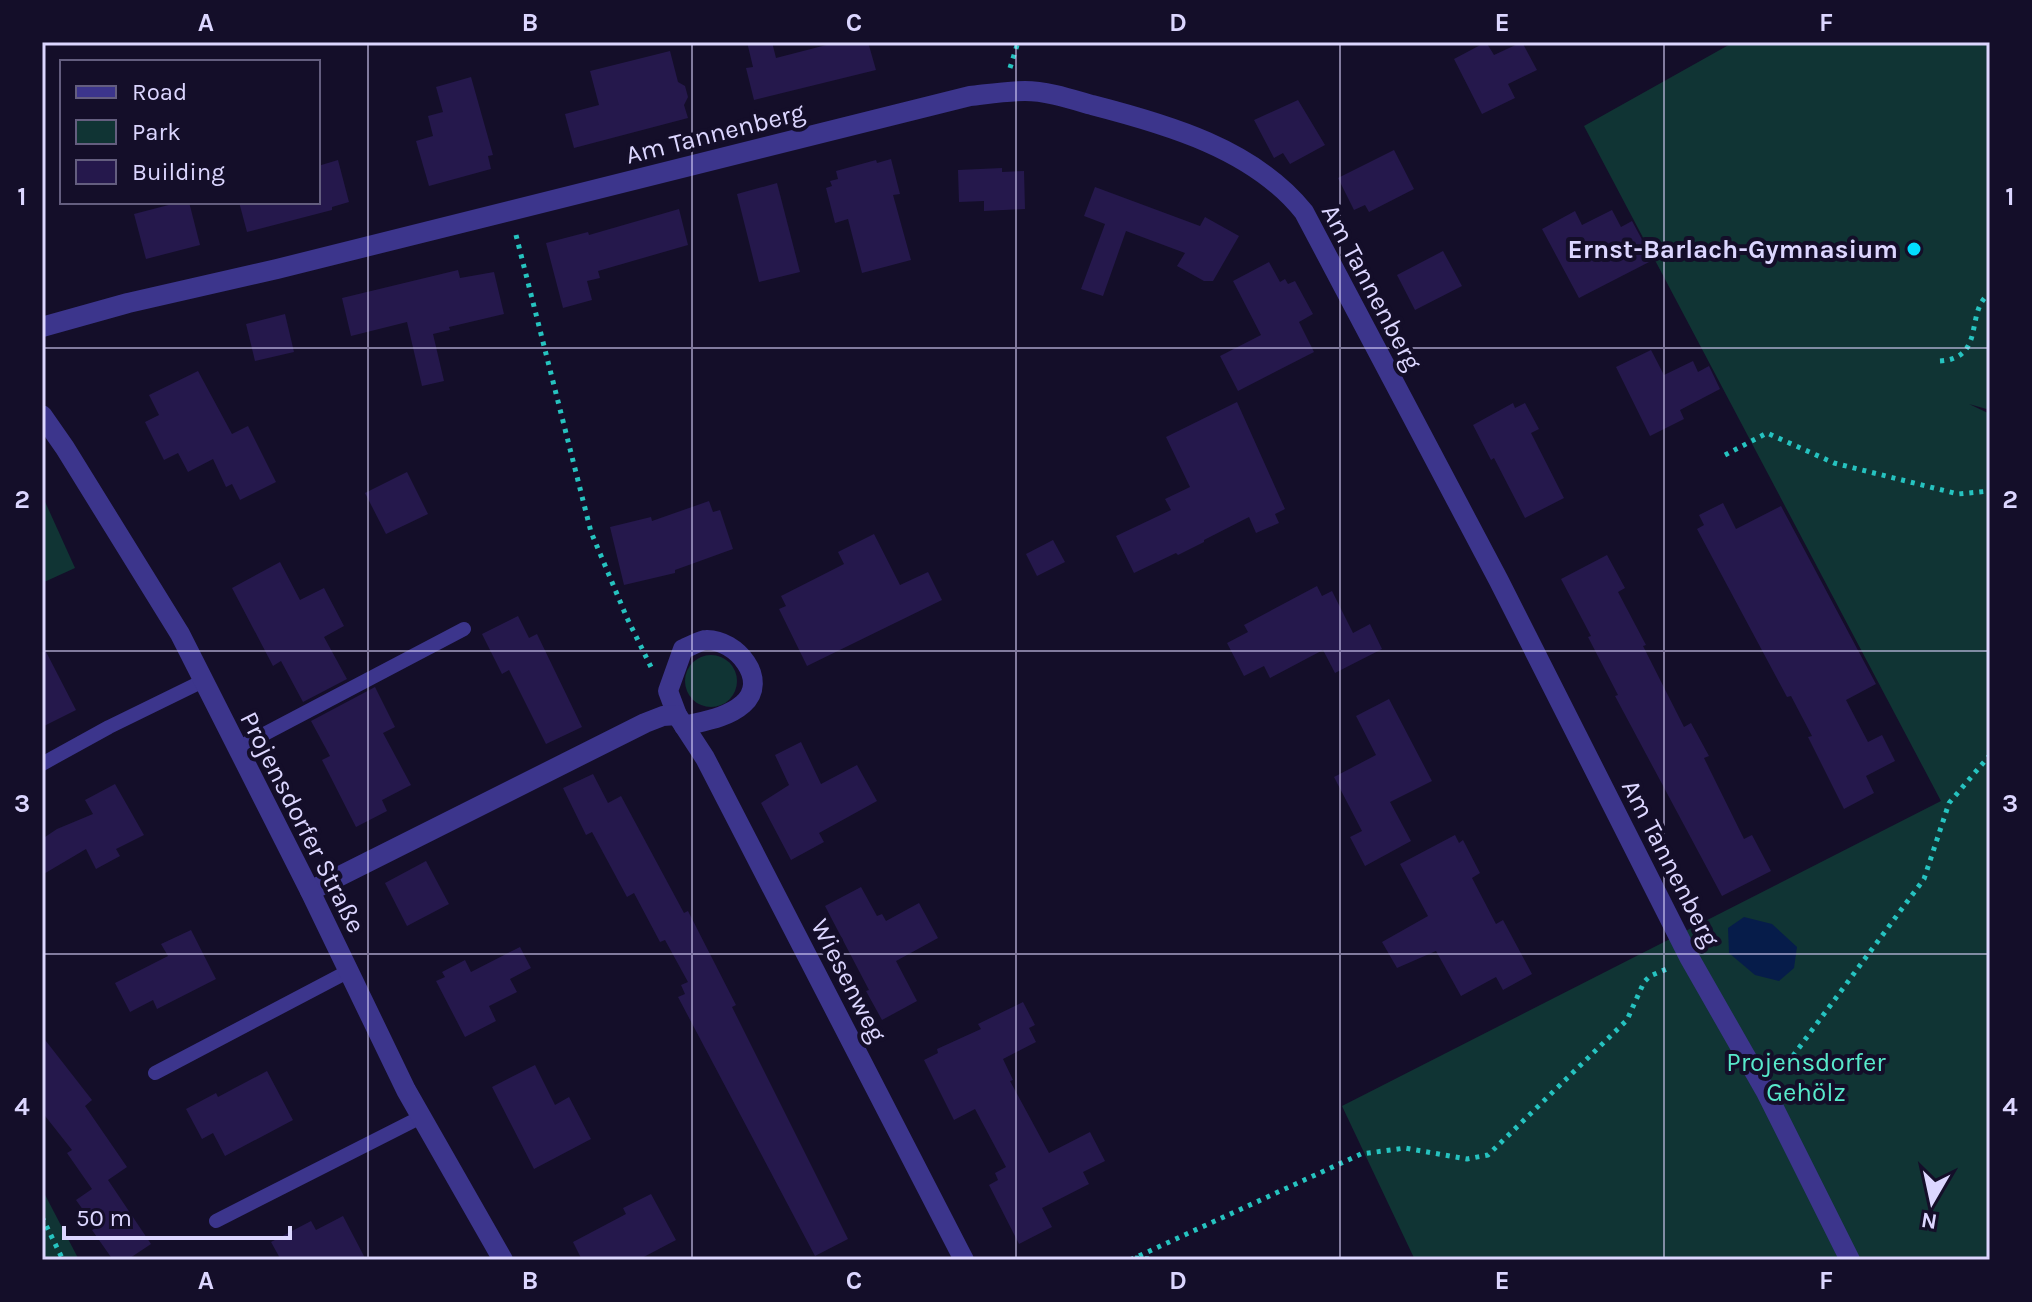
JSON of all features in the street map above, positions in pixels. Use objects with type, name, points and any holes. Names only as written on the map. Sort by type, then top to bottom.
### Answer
[{"type":"street","name":"Am Tannenberg","points":[[42,327],[128,303],[277,269],[970,96],[1027,91],[1075,100],[1168,126],[1243,162],[1279,186],[1304,212],[1499,581],[1689,957],[1766,1092],[1850,1260]]},
{"type":"street","name":"Projensdorfer Straße","points":[[42,415],[180,634],[421,1117],[503,1260]]},
{"type":"street","points":[[310,891],[645,723],[663,716],[681,720],[725,715],[744,703],[753,688],[750,666],[731,647],[706,640],[683,649],[668,691]]},
{"type":"street","name":"Wiesenweg","points":[[668,691],[964,1260]]},
{"type":"lane","points":[[236,749],[464,629]]},
{"type":"lane","points":[[42,764],[203,681]]},
{"type":"lane","points":[[155,1073],[349,971]]},
{"type":"lane","points":[[216,1221],[421,1117]]},
{"type":"path","points":[[509,211],[591,532],[627,618],[651,666],[668,691]]},
{"type":"path","points":[[1940,361],[1956,358],[1969,345],[1981,304],[1990,293]]},
{"type":"path","points":[[1725,455],[1767,433],[1834,463],[1958,494],[1990,491]]},
{"type":"path","points":[[1766,1092],[1924,879],[1949,803],[1990,755]]},
{"type":"path","points":[[1132,1259],[1361,1154],[1405,1148],[1467,1159],[1488,1155],[1627,1020],[1644,982],[1650,976],[1689,957]]},
{"type":"path","points":[[42,1217],[63,1260]]},
{"type":"path","points":[[1132,1259],[1163,1260]]},
{"type":"green space","name":"Projensdorfer Gehölz","points":[[1734,42],[1990,42],[1990,410],[1969,404],[1990,414],[1990,1260],[1415,1260],[1342,1106],[1941,801],[1584,126]]},
{"type":"green space","points":[[42,495],[75,568],[42,583]]},
{"type":"green space","points":[[711,655],[730,662],[737,681],[730,700],[711,707],[692,700],[685,681],[692,662]]},
{"type":"green space","points":[[42,1189],[79,1260],[42,1260]]},
{"type":"water","points":[[1744,917],[1772,924],[1797,947],[1794,968],[1779,981],[1755,975],[1729,953],[1728,928]]},
{"type":"building","points":[[747,42],[772,42],[776,58],[838,42],[868,42],[876,70],[754,100],[746,68],[753,67]]},
{"type":"building","points":[[1486,42],[1494,55],[1522,42],[1537,70],[1508,84],[1515,98],[1482,114],[1454,59]]},
{"type":"building","points":[[670,51],[678,82],[685,86],[688,97],[684,105],[688,118],[574,148],[565,114],[599,105],[590,71]]},
{"type":"building","points":[[471,77],[493,155],[488,156],[491,169],[429,186],[416,141],[433,136],[428,116],[443,112],[436,87]]},
{"type":"building","points":[[1298,100],[1325,145],[1290,164],[1283,153],[1274,158],[1254,120]]},
{"type":"building","points":[[1394,150],[1414,189],[1369,212],[1365,205],[1354,210],[1338,178]]},
{"type":"building","points":[[891,159],[900,194],[893,195],[911,260],[862,273],[848,219],[835,223],[826,188],[832,186],[830,181],[838,179],[836,171]]},
{"type":"building","points":[[338,160],[349,202],[332,207],[332,210],[247,232],[240,204],[320,204],[320,165]]},
{"type":"building","points":[[1002,168],[1002,172],[1024,171],[1025,209],[984,211],[984,201],[959,202],[958,170]]},
{"type":"building","points":[[777,183],[800,272],[759,282],[737,194]]},
{"type":"building","points":[[1095,187],[1200,226],[1205,217],[1239,236],[1213,281],[1204,281],[1177,266],[1185,253],[1126,231],[1103,296],[1081,289],[1105,224],[1084,216]]},
{"type":"building","points":[[172,204],[190,204],[200,245],[146,259],[134,214]]},
{"type":"building","points":[[679,209],[688,245],[598,271],[600,278],[587,281],[592,300],[563,308],[546,243],[588,232],[589,235]]},
{"type":"building","points":[[1612,210],[1621,227],[1632,221],[1653,260],[1579,298],[1542,229],[1575,211],[1582,225]]},
{"type":"building","points":[[1443,251],[1462,286],[1415,310],[1397,275]]},
{"type":"building","points":[[1269,262],[1280,282],[1285,279],[1288,284],[1295,281],[1313,314],[1299,322],[1314,352],[1238,391],[1220,356],[1261,335],[1233,281]]},
{"type":"building","points":[[458,270],[460,278],[494,272],[504,314],[433,334],[444,381],[422,386],[407,322],[351,336],[342,298]]},
{"type":"building","points":[[285,314],[294,352],[255,361],[246,324]]},
{"type":"building","points":[[1651,350],[1664,375],[1693,361],[1698,372],[1709,366],[1720,389],[1680,410],[1684,419],[1650,436],[1616,367]]},
{"type":"building","points":[[198,371],[232,434],[248,426],[276,482],[240,500],[232,484],[226,487],[213,459],[188,472],[178,453],[164,460],[145,422],[159,415],[149,395]]},
{"type":"building","points":[[1237,402],[1285,509],[1275,514],[1279,523],[1256,533],[1249,517],[1178,555],[1176,553],[1134,573],[1116,536],[1171,510],[1165,499],[1190,487],[1166,437]]},
{"type":"building","points":[[1513,403],[1515,408],[1525,403],[1539,429],[1531,433],[1564,498],[1525,518],[1473,425]]},
{"type":"building","points":[[407,472],[428,514],[386,534],[365,493]]},
{"type":"building","points":[[709,501],[713,512],[720,510],[733,549],[675,570],[675,573],[624,585],[610,527],[651,517],[652,521]]},
{"type":"building","points":[[1723,503],[1736,529],[1781,506],[1876,684],[1846,700],[1868,742],[1882,735],[1895,761],[1866,776],[1874,793],[1844,809],[1791,696],[1787,697],[1697,529],[1704,525],[1699,515]]},
{"type":"building","points":[[874,534],[900,585],[928,572],[942,600],[807,666],[779,609],[786,606],[781,596],[844,564],[838,552]]},
{"type":"building","points":[[1053,540],[1065,562],[1037,576],[1026,554]]},
{"type":"building","points":[[1607,555],[1625,588],[1618,592],[1684,727],[1691,723],[1709,756],[1704,758],[1744,839],[1752,835],[1771,871],[1722,896],[1615,696],[1618,695],[1588,637],[1591,636],[1561,579]]},
{"type":"building","points":[[280,562],[300,600],[324,588],[344,626],[324,637],[347,679],[303,702],[281,661],[273,666],[232,588]]},
{"type":"building","points":[[1317,586],[1322,596],[1332,591],[1353,633],[1370,624],[1382,649],[1335,673],[1323,650],[1270,678],[1264,666],[1244,676],[1227,643],[1248,632],[1244,625]]},
{"type":"building","points":[[518,616],[529,638],[537,634],[582,727],[546,744],[509,670],[502,674],[482,634]]},
{"type":"building","points":[[42,644],[76,710],[42,727]]},
{"type":"building","points":[[375,687],[395,727],[383,733],[411,785],[382,800],[387,811],[356,827],[322,760],[330,756],[311,721]]},
{"type":"building","points":[[1389,699],[1432,781],[1390,802],[1411,841],[1365,866],[1350,837],[1362,831],[1334,777],[1376,755],[1356,716]]},
{"type":"building","points":[[801,742],[821,784],[857,765],[877,801],[819,833],[824,842],[791,860],[761,803],[789,785],[775,755]]},
{"type":"building","points":[[593,774],[608,803],[621,796],[684,913],[688,911],[736,1005],[732,1007],[848,1239],[815,1256],[678,997],[685,994],[681,985],[688,982],[665,940],[660,942],[634,893],[627,897],[592,832],[586,835],[563,788]]},
{"type":"building","points":[[115,784],[144,835],[116,849],[120,856],[96,869],[86,849],[42,875],[42,839],[93,814],[85,800]]},
{"type":"building","points":[[1455,835],[1459,843],[1463,840],[1480,873],[1472,878],[1496,924],[1503,920],[1532,974],[1503,990],[1496,977],[1461,996],[1436,951],[1397,968],[1382,942],[1428,916],[1400,864]]},
{"type":"building","points":[[426,861],[449,904],[407,926],[385,883]]},
{"type":"building","points":[[861,887],[877,916],[882,914],[886,921],[919,903],[938,938],[896,961],[917,1001],[882,1020],[825,906]]},
{"type":"building","points":[[191,930],[216,979],[157,1009],[153,1000],[130,1012],[115,983],[168,956],[161,944]]},
{"type":"building","points":[[520,947],[531,968],[510,979],[517,992],[489,1006],[496,1021],[465,1037],[436,981],[445,977],[442,972],[465,960],[471,972]]},
{"type":"building","points":[[1023,1002],[1035,1025],[1029,1028],[1036,1042],[1003,1059],[1013,1080],[1010,1081],[1049,1153],[1090,1132],[1105,1161],[1083,1172],[1089,1184],[1042,1208],[1052,1227],[1019,1244],[989,1185],[998,1180],[995,1173],[1006,1167],[975,1109],[954,1120],[924,1060],[938,1053],[937,1049],[981,1029],[978,1024]]},
{"type":"building","points":[[42,1036],[92,1100],[85,1106],[127,1167],[108,1180],[151,1244],[127,1260],[113,1260],[92,1230],[96,1228],[76,1200],[92,1189],[67,1153],[72,1150],[42,1112]]},
{"type":"building","points":[[535,1065],[555,1105],[569,1097],[591,1139],[534,1169],[492,1087]]},
{"type":"building","points":[[267,1071],[293,1120],[225,1156],[213,1133],[202,1139],[186,1109],[216,1093],[218,1097]]},
{"type":"building","points":[[651,1194],[676,1240],[638,1260],[582,1260],[573,1242],[626,1214],[623,1208]]},
{"type":"building","points":[[343,1216],[366,1260],[281,1260],[271,1242],[311,1221],[316,1230]]},
{"type":"place","name":"Ernst-Barlach-Gymnasium","points":[[1914,249]]}]
